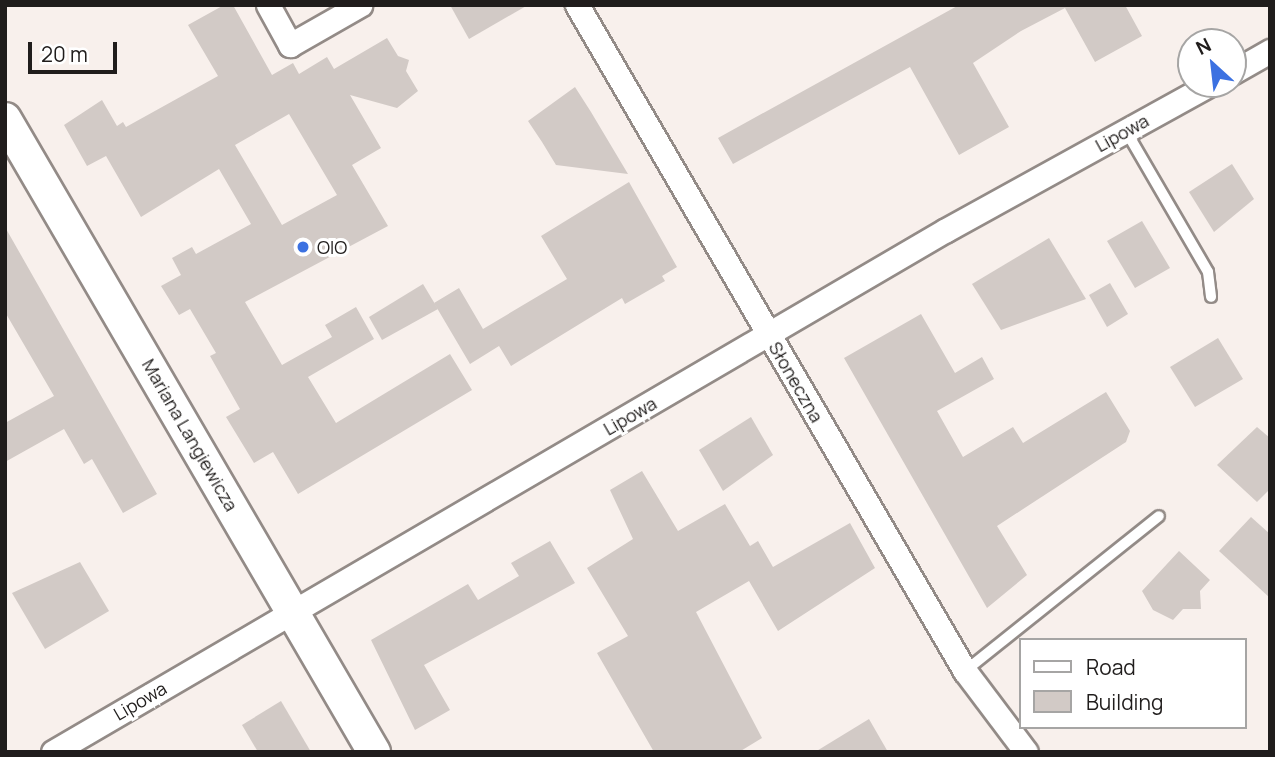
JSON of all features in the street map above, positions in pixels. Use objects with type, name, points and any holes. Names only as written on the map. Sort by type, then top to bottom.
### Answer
[{"type":"street","points":[[268,5],[290,45],[360,5]]},
{"type":"street","name":"Słoneczna","points":[[577,5],[965,671],[1026,752]]},
{"type":"street","points":[[1247,64],[1270,51]]},
{"type":"street","name":"Lipowa","points":[[53,752],[768,335],[1185,98]]},
{"type":"street","name":"Mariana Langiewicza","points":[[5,119],[374,752]]},
{"type":"lane","points":[[1126,131],[1208,272],[1210,297]]},
{"type":"lane","points":[[965,671],[1159,516]]},
{"type":"building","points":[[224,5],[233,5],[272,75],[293,63],[299,74],[327,57],[334,69],[387,38],[398,56],[409,60],[406,71],[418,91],[397,108],[350,95],[381,148],[352,165],[388,226],[245,302],[282,365],[332,337],[325,325],[356,307],[374,339],[308,377],[336,423],[450,354],[472,390],[298,494],[273,452],[254,463],[226,417],[240,409],[210,356],[216,353],[190,309],[179,315],[161,286],[181,275],[172,258],[192,247],[196,254],[251,224],[219,169],[141,217],[106,156],[87,166],[64,125],[102,100],[117,126],[123,122],[126,127],[218,76],[188,25]],"holes":[[[289,114],[337,195],[282,225],[235,145]]]},
{"type":"building","points":[[450,5],[528,5],[469,39]]},
{"type":"building","points":[[959,5],[1125,5],[1142,36],[1095,62],[1065,8],[1021,31],[973,63],[1009,127],[959,155],[910,67],[733,164],[718,138]]},
{"type":"building","points":[[575,87],[628,174],[556,165],[528,121]]},
{"type":"building","points":[[1232,164],[1254,199],[1214,232],[1189,192]]},
{"type":"building","points":[[629,182],[677,267],[662,276],[665,281],[625,304],[622,298],[511,366],[499,346],[470,364],[434,303],[459,288],[483,329],[567,279],[541,236]]},
{"type":"building","points":[[1142,221],[1170,268],[1135,288],[1107,241]]},
{"type":"building","points":[[5,227],[157,494],[123,513],[92,459],[84,464],[64,429],[5,462],[5,423],[54,396],[5,312]]},
{"type":"building","points":[[1049,238],[1086,299],[1001,330],[972,284]]},
{"type":"building","points":[[1110,283],[1128,314],[1107,327],[1089,295]]},
{"type":"building","points":[[423,284],[438,309],[382,340],[369,317]]},
{"type":"building","points":[[921,314],[955,373],[982,357],[994,379],[937,411],[963,457],[1013,427],[1023,443],[1106,392],[1130,431],[1126,442],[997,526],[1027,575],[987,608],[844,358]]},
{"type":"building","points":[[1218,338],[1243,379],[1195,407],[1170,367]]},
{"type":"building","points":[[751,417],[773,455],[723,491],[699,450]]},
{"type":"building","points":[[1257,427],[1270,438],[1270,489],[1257,502],[1217,465]]},
{"type":"building","points":[[642,471],[678,531],[725,504],[750,546],[758,541],[773,567],[850,523],[875,568],[778,631],[749,581],[696,612],[762,738],[739,752],[654,752],[597,653],[628,636],[587,568],[633,539],[610,490]]},
{"type":"building","points":[[1251,517],[1270,534],[1270,598],[1219,551]]},
{"type":"building","points":[[550,541],[575,583],[424,665],[450,710],[415,730],[371,640],[468,584],[478,600],[519,576],[511,563]]},
{"type":"building","points":[[1179,551],[1210,580],[1200,591],[1201,609],[1183,609],[1173,620],[1153,610],[1142,591]]},
{"type":"building","points":[[80,562],[109,611],[45,649],[12,593]]},
{"type":"building","points":[[281,701],[311,752],[258,752],[242,725]]},
{"type":"building","points":[[869,719],[888,752],[815,752]]},
{"type":"place","name":"OIO","points":[[303,247]]}]
